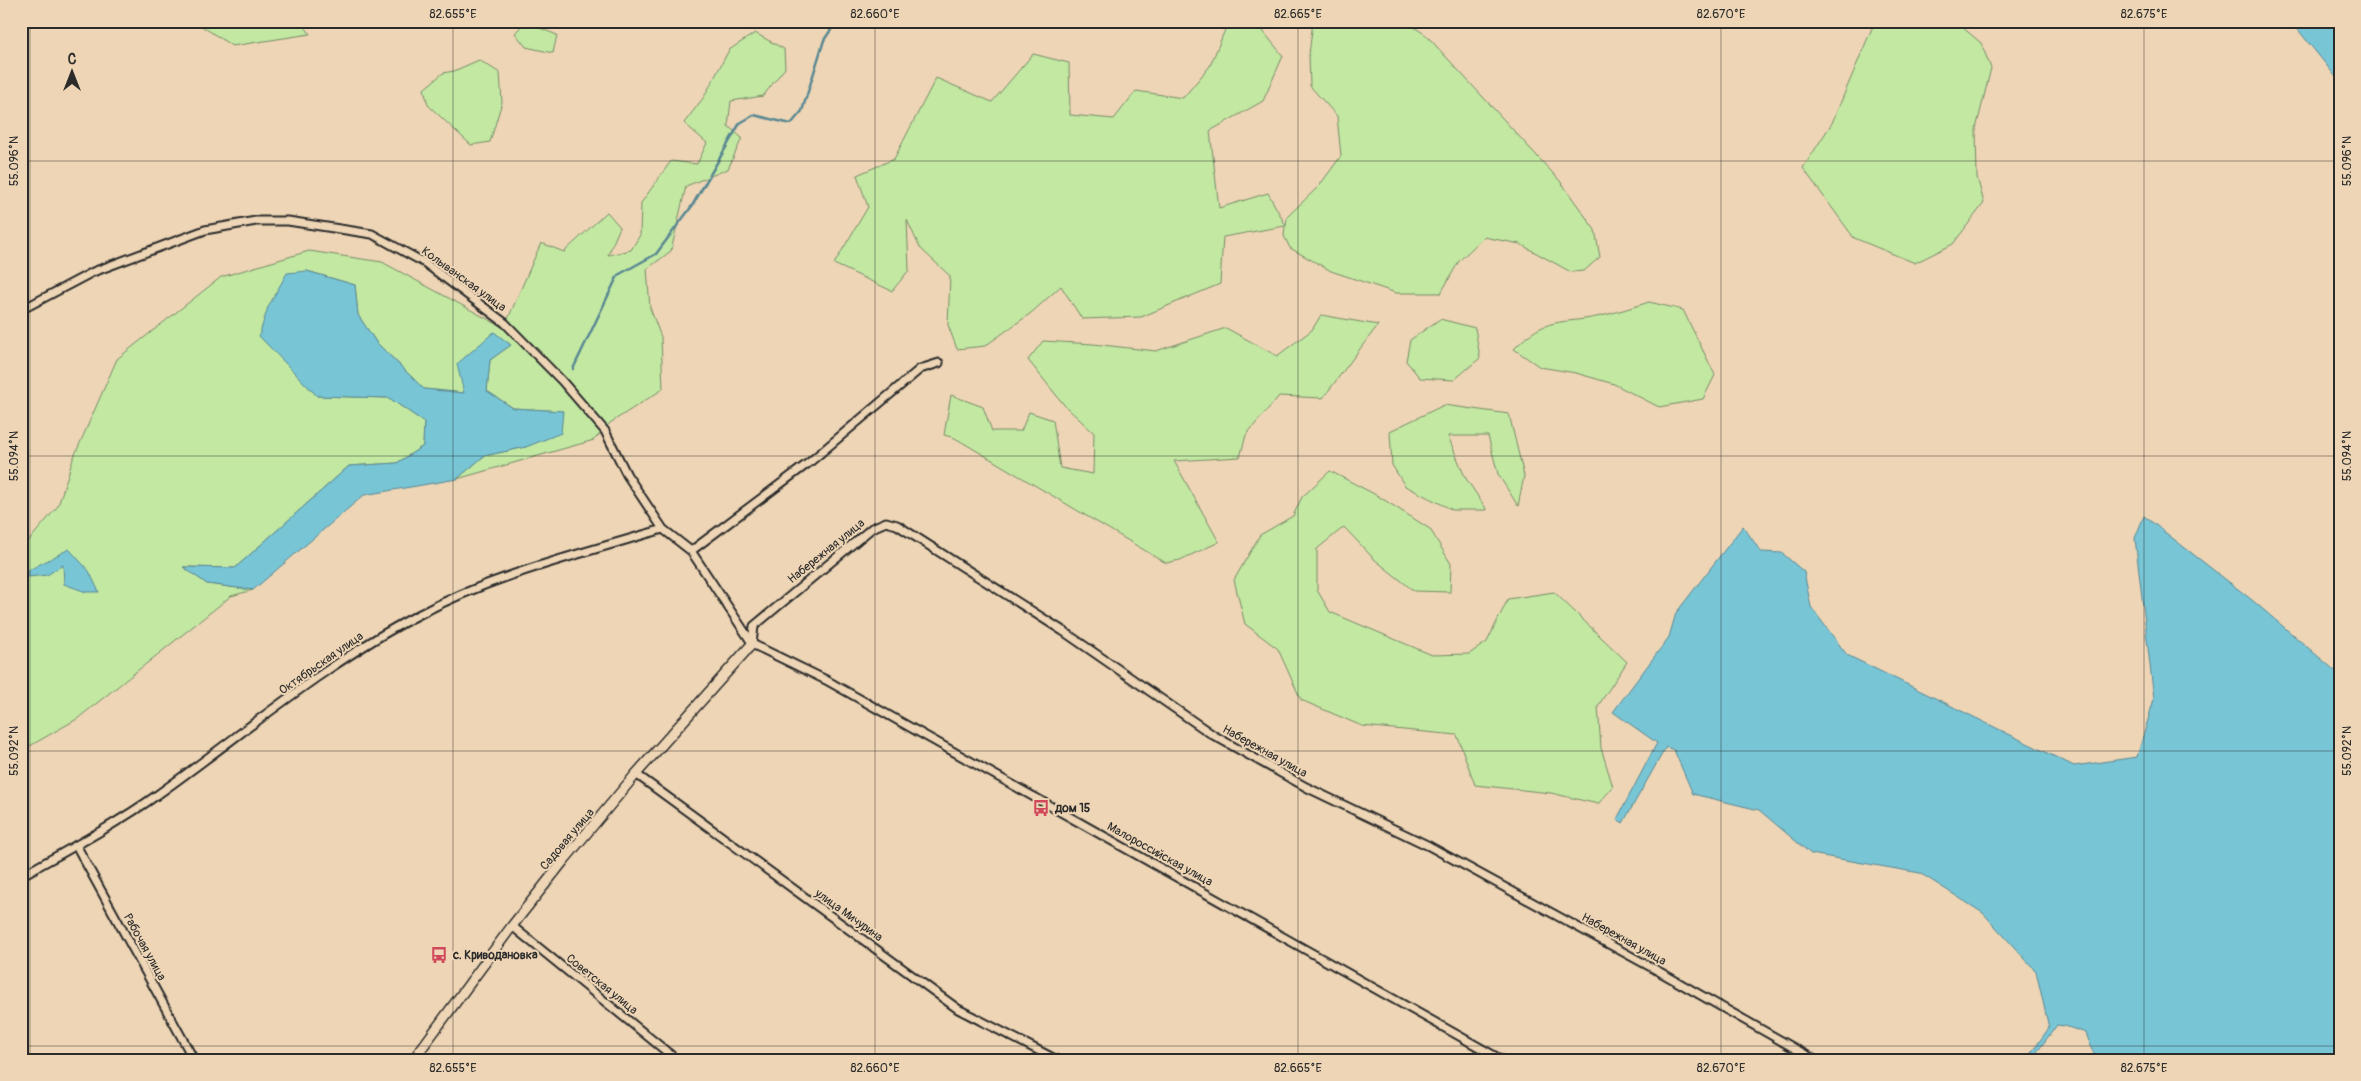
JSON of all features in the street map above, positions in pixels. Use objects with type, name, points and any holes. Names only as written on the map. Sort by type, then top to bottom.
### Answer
[{"type":"street","points":[[21,70],[24,81],[21,87]]},
{"type":"street","name":"Колыванская улица","points":[[21,310],[93,272],[205,230],[256,221],[288,220],[372,234],[425,262],[505,323],[562,380],[605,431],[627,475],[663,529],[691,551],[752,644]]},
{"type":"street","points":[[691,551],[811,462],[920,369],[939,363]]},
{"type":"street","name":"Набережная улица","points":[[752,644],[754,626],[790,594],[872,528],[886,522],[897,525],[1063,630],[1213,735],[1306,787],[1429,846],[1660,972],[1815,1060]]},
{"type":"street","name":"Октябрьская улица","points":[[21,876],[156,796],[332,667],[416,616],[464,592],[663,529]]},
{"type":"street","name":"Садовая улица","points":[[413,1060],[512,926],[636,774],[752,644]]},
{"type":"street","name":"Малороссийская улица","points":[[752,644],[835,684],[1502,1060]]},
{"type":"street","name":"улица Мичурина","points":[[636,774],[958,1009],[1057,1060]]},
{"type":"street","name":"Рабочая улица","points":[[76,845],[194,1060]]},
{"type":"street","name":"Советская улица","points":[[512,926],[677,1060]]},
{"type":"green space","points":[[194,21],[301,21],[310,34],[232,46]]},
{"type":"green space","points":[[1231,21],[1255,21],[1283,56],[1263,101],[1210,131],[1219,208],[1268,193],[1286,226],[1287,217],[1319,186],[1341,156],[1337,116],[1310,86],[1309,55],[1313,21],[1405,21],[1426,35],[1560,181],[1595,230],[1600,257],[1584,271],[1571,272],[1520,244],[1484,237],[1459,261],[1441,293],[1396,293],[1331,271],[1290,248],[1284,236],[1285,226],[1223,237],[1220,284],[1141,317],[1082,319],[1061,286],[1031,313],[985,346],[957,349],[948,325],[950,276],[920,248],[907,220],[909,270],[892,291],[834,264],[868,207],[857,175],[894,159],[936,78],[992,102],[1033,54],[1069,63],[1070,115],[1114,119],[1136,91],[1183,98],[1210,66],[1227,25]]},
{"type":"green space","points":[[1875,21],[1955,21],[1981,43],[1991,68],[1976,129],[1977,177],[1984,203],[1953,244],[1915,263],[1854,238],[1803,168],[1832,123]]},
{"type":"green space","points":[[525,22],[557,35],[553,53],[526,47],[515,33]]},
{"type":"green space","points":[[755,33],[784,49],[785,68],[763,96],[731,101],[728,126],[742,138],[728,169],[686,186],[671,251],[647,269],[650,308],[661,337],[663,389],[610,423],[594,440],[457,479],[484,456],[526,447],[562,411],[513,408],[487,391],[490,360],[511,345],[494,333],[465,393],[424,389],[376,342],[358,315],[355,285],[307,271],[317,396],[389,398],[424,422],[423,446],[397,463],[349,466],[235,568],[184,567],[207,584],[253,590],[231,596],[77,719],[21,751],[21,550],[58,506],[73,459],[117,359],[221,277],[309,251],[382,262],[504,328],[541,243],[564,252],[607,212],[620,227],[608,255],[631,250],[640,235],[641,203],[671,161],[697,164],[707,143],[684,123],[704,97],[729,50]]},
{"type":"green space","points":[[479,60],[500,73],[502,102],[490,142],[471,145],[428,105],[424,89],[443,73],[454,71]]},
{"type":"green space","points":[[1649,302],[1683,310],[1715,375],[1703,399],[1659,407],[1614,384],[1576,373],[1540,367],[1514,349],[1525,338],[1545,326],[1601,316]]},
{"type":"green space","points":[[1321,315],[1378,325],[1323,398],[1279,396],[1246,435],[1240,457],[1174,461],[1219,542],[1180,560],[1166,563],[955,438],[944,435],[951,395],[983,407],[992,431],[1021,431],[1029,412],[1053,420],[1060,468],[1093,474],[1094,433],[1065,406],[1028,360],[1043,341],[1156,351],[1226,328],[1277,356],[1312,330]]},
{"type":"green space","points":[[1440,319],[1475,328],[1480,358],[1454,380],[1420,378],[1406,361],[1410,340]]},
{"type":"green space","points":[[1444,405],[1509,414],[1524,476],[1518,506],[1498,474],[1488,436],[1448,436],[1465,477],[1487,510],[1453,510],[1405,486],[1392,465],[1390,431]]},
{"type":"green space","points":[[1330,471],[1378,496],[1430,529],[1451,564],[1450,592],[1414,591],[1374,559],[1344,527],[1317,549],[1317,590],[1330,612],[1432,655],[1469,654],[1487,642],[1508,599],[1554,592],[1627,662],[1598,706],[1601,748],[1613,787],[1598,804],[1551,793],[1475,785],[1457,735],[1362,726],[1301,700],[1278,649],[1245,624],[1234,580],[1260,535],[1293,516],[1302,497]]},
{"type":"water","points":[[2291,21],[2340,21],[2340,82]]},
{"type":"water","points":[[307,271],[355,285],[358,315],[376,342],[424,389],[464,393],[457,364],[494,332],[511,345],[490,360],[487,391],[513,408],[563,411],[561,433],[526,447],[484,456],[457,479],[364,495],[253,590],[207,584],[183,567],[235,568],[349,466],[397,463],[423,446],[424,422],[389,398],[317,396],[259,336],[268,307],[287,273]]},
{"type":"water","points":[[2144,516],[2252,600],[2340,675],[2340,1060],[2096,1060],[2086,1033],[2057,1025],[2031,1060],[2026,1060],[2049,1028],[2036,971],[1983,913],[1920,873],[1811,854],[1759,810],[1693,794],[1674,750],[1666,747],[1623,823],[1617,819],[1657,743],[1613,712],[1669,637],[1676,613],[1743,526],[1761,552],[1782,553],[1804,572],[1811,607],[1847,655],[2074,766],[2137,757],[2154,699],[2135,538]]},
{"type":"water","points":[[69,549],[89,571],[99,592],[86,592],[64,584],[63,565],[47,575],[28,577],[29,570]]},
{"type":"waterway","points":[[573,369],[618,275],[656,254],[692,206],[740,123],[754,115],[791,124],[802,111],[824,40],[837,21]]},
{"type":"place","name":"дом 15","points":[[1041,808]]},
{"type":"place","name":"с. Криводановка","points":[[439,955]]}]
